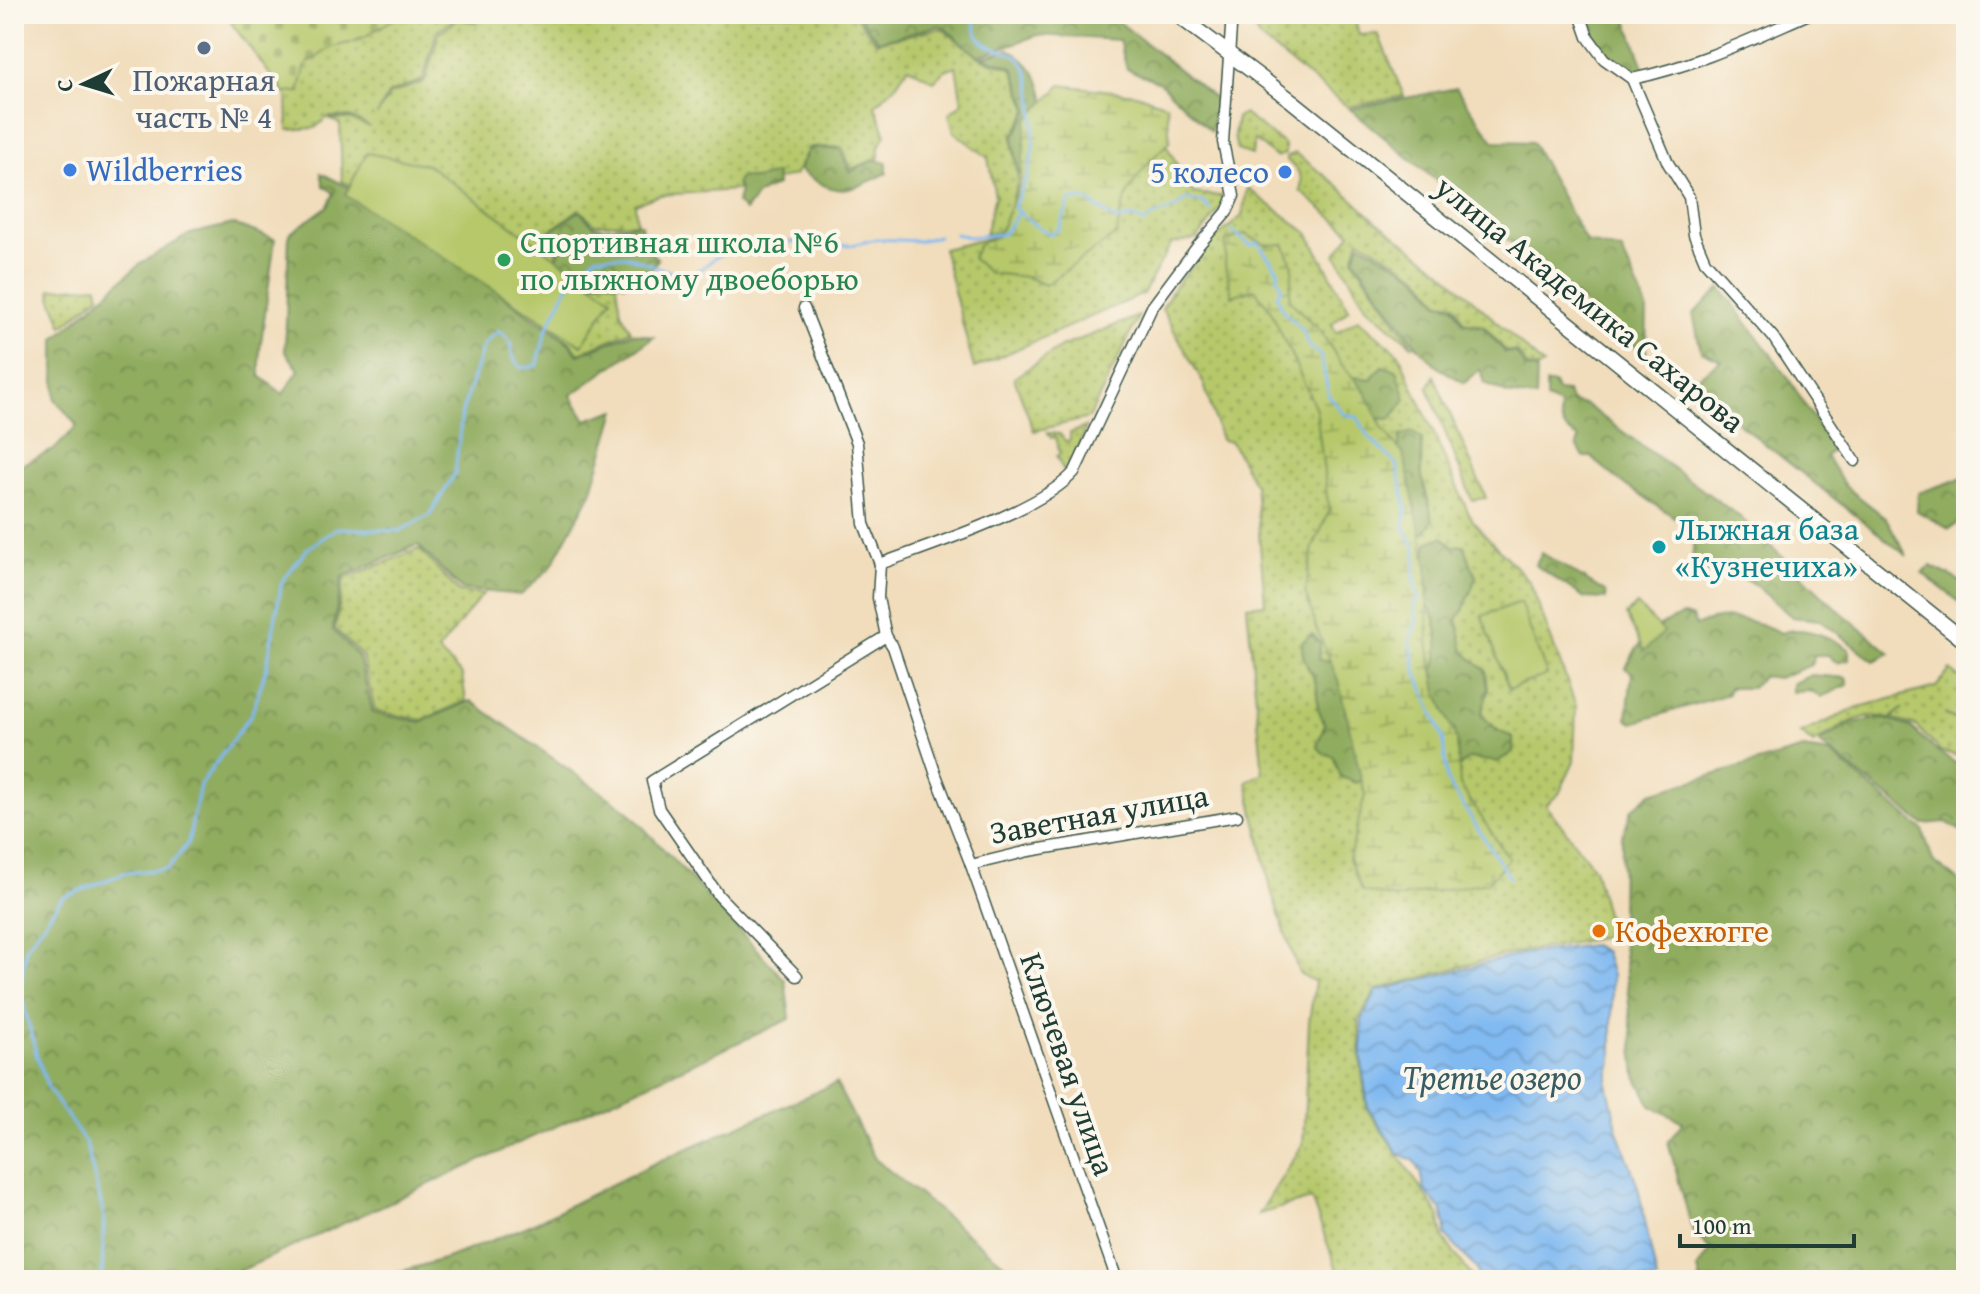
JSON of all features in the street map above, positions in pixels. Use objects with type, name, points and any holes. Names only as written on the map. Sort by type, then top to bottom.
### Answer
[{"type":"main road","name":"улица Академика Сахарова","points":[[1176,14],[1231,54],[1966,642]]},
{"type":"street","points":[[804,308],[857,443],[864,524],[880,564],[978,527],[1033,501],[1069,479],[1152,307],[1227,212],[1234,196],[1223,142],[1232,14]]},
{"type":"street","points":[[1580,14],[1588,37],[1604,59],[1632,79],[1668,163],[1689,197],[1694,235],[1705,261],[1773,337],[1855,461]]},
{"type":"street","points":[[1632,79],[1719,54],[1809,14]]},
{"type":"street","name":"Ключевая улица","points":[[880,564],[878,598],[886,636],[893,647],[1117,1280]]},
{"type":"street","points":[[797,976],[719,896],[659,809],[652,781],[886,636]]},
{"type":"street","name":"Заветная улица","points":[[971,865],[1029,851],[1237,816]]},
{"type":"green space","points":[[229,14],[402,14],[359,40],[330,48],[306,65],[299,92],[284,93],[232,24]]},
{"type":"green space","points":[[395,14],[854,14],[876,42],[941,28],[982,59],[1012,68],[1028,110],[1012,137],[1018,180],[1003,231],[985,234],[995,196],[988,158],[954,132],[949,114],[962,103],[956,66],[945,70],[934,81],[908,67],[896,85],[875,105],[886,135],[879,146],[879,158],[851,169],[842,147],[809,147],[795,175],[737,190],[660,195],[635,204],[637,223],[595,224],[579,209],[542,237],[557,252],[552,266],[584,286],[606,280],[617,284],[621,312],[631,331],[579,353],[570,342],[512,298],[360,190],[342,181],[340,124],[329,119],[349,119],[370,127],[350,117],[328,117],[315,128],[288,130],[287,96],[249,43]],"holes":[[[459,16],[478,23],[459,19],[439,33],[425,81],[390,94],[377,115],[389,93],[423,80],[437,31]]]},
{"type":"green space","points":[[857,14],[1109,14],[1217,100],[1211,131],[1159,82],[1127,69],[1119,40],[1038,35],[978,56],[941,25],[878,41]]},
{"type":"green space","points":[[1260,14],[1290,14],[1318,26],[1346,14],[1354,14],[1359,35],[1378,34],[1404,96],[1348,107],[1259,38],[1250,21]]},
{"type":"green space","points":[[1583,14],[1625,14],[1646,73],[1631,74],[1615,61],[1597,41]]},
{"type":"green space","points":[[1009,49],[1038,77],[1043,94],[1044,129],[1031,186],[1019,174],[1013,138],[1029,110],[1013,67],[982,57]]},
{"type":"green space","points":[[1061,85],[1136,94],[1167,105],[1170,141],[1134,182],[1123,205],[1117,234],[1045,285],[1027,277],[989,273],[972,258],[979,244],[998,236],[1020,183],[1027,120]]},
{"type":"green space","points":[[1456,88],[1494,141],[1532,142],[1586,242],[1622,251],[1647,308],[1646,355],[1350,109]]},
{"type":"green space","points":[[1244,114],[1285,145],[1285,154],[1276,157],[1254,140],[1252,155],[1237,150],[1234,136],[1237,117]]},
{"type":"green space","points":[[1163,139],[1193,193],[1229,197],[1197,239],[1171,244],[1143,294],[974,368],[943,249],[1010,233]]},
{"type":"green space","points":[[809,148],[840,149],[850,172],[875,160],[887,163],[887,173],[851,188],[833,189],[799,170]]},
{"type":"green space","name":"Спортивная школа №6 по лыжному двоеборью","points":[[367,153],[428,165],[612,298],[582,345],[345,195]]},
{"type":"green space","points":[[1295,153],[1335,183],[1376,221],[1440,269],[1543,365],[1528,367],[1517,352],[1506,351],[1484,326],[1464,322],[1455,304],[1440,302],[1418,275],[1359,239],[1353,259],[1413,346],[1366,306],[1336,254],[1351,233],[1300,191],[1301,177],[1286,157]]},
{"type":"green space","points":[[321,173],[358,192],[570,344],[578,355],[633,333],[654,337],[571,395],[586,420],[616,410],[591,493],[551,567],[521,595],[461,589],[418,545],[342,577],[333,630],[359,657],[373,713],[421,722],[471,701],[628,811],[785,980],[790,1019],[233,1274],[209,1280],[14,1280],[14,468],[54,450],[77,426],[55,399],[55,339],[141,263],[190,234],[233,224],[275,239],[260,350],[260,376],[283,394],[299,370],[285,351],[289,234],[328,206],[334,193],[324,186]]},
{"type":"green space","points":[[776,174],[777,185],[758,194],[745,211],[737,203],[740,190],[736,184],[740,177],[755,179]]},
{"type":"green space","points":[[1247,188],[1308,233],[1349,309],[1332,324],[1336,333],[1358,319],[1399,354],[1472,521],[1530,582],[1576,706],[1574,762],[1559,794],[1546,805],[1594,868],[1612,936],[1504,955],[1376,990],[1359,1020],[1367,1109],[1439,1215],[1443,1238],[1475,1280],[1341,1280],[1311,1199],[1259,1214],[1303,1144],[1309,1022],[1315,982],[1299,973],[1272,894],[1247,782],[1263,773],[1247,606],[1265,604],[1255,485],[1231,442],[1221,440],[1204,384],[1162,309],[1174,287],[1216,238],[1242,216]]},
{"type":"green space","points":[[579,211],[594,226],[604,228],[641,224],[643,246],[658,259],[651,271],[635,272],[625,284],[605,278],[581,284],[554,263],[560,251],[543,237]]},
{"type":"green space","points":[[1245,234],[1266,245],[1284,244],[1293,266],[1289,300],[1321,332],[1342,365],[1365,391],[1383,429],[1404,455],[1427,564],[1428,643],[1437,692],[1457,740],[1460,785],[1509,859],[1488,882],[1396,898],[1362,891],[1349,859],[1365,795],[1338,680],[1305,591],[1313,547],[1329,512],[1316,409],[1270,309],[1254,289],[1232,296],[1225,265],[1226,241]]},
{"type":"green space","points":[[1360,243],[1417,276],[1439,303],[1454,306],[1463,323],[1483,327],[1505,352],[1516,353],[1526,368],[1537,370],[1536,398],[1507,394],[1484,383],[1480,369],[1465,383],[1439,368],[1415,344],[1354,258]]},
{"type":"green space","points":[[98,286],[100,295],[63,326],[51,289]]},
{"type":"green space","points":[[1721,288],[1787,376],[1833,450],[1826,456],[1845,486],[1886,518],[1907,556],[1689,384],[1721,360],[1701,351],[1693,314]]},
{"type":"green space","points":[[1139,316],[1089,418],[1034,431],[1014,378],[1061,347]]},
{"type":"green space","points":[[1382,366],[1397,370],[1406,399],[1391,419],[1363,417],[1344,382],[1353,377],[1371,379]]},
{"type":"green space","points":[[1434,376],[1486,498],[1472,500],[1428,388]]},
{"type":"green space","points":[[1546,384],[1554,384],[1557,391],[1567,392],[1572,402],[1586,405],[1740,517],[1835,607],[1890,653],[1874,661],[1820,620],[1792,617],[1754,584],[1715,565],[1691,586],[1694,530],[1619,481],[1591,457],[1584,457],[1577,446],[1579,438],[1563,425],[1560,405],[1546,399]]},
{"type":"green space","points":[[1086,427],[1073,462],[1065,474],[1057,456],[1060,454],[1055,437],[1051,438],[1048,433],[1060,434],[1065,441],[1070,440],[1070,433]]},
{"type":"green space","points":[[1412,432],[1422,439],[1421,472],[1433,521],[1423,534],[1411,532],[1396,473],[1400,436]]},
{"type":"green space","points":[[1966,477],[1966,525],[1961,522],[1949,529],[1917,511],[1918,493]]},
{"type":"green space","points":[[1443,537],[1452,546],[1464,545],[1476,577],[1457,619],[1464,652],[1486,671],[1488,691],[1481,715],[1500,732],[1513,737],[1513,752],[1497,762],[1469,758],[1457,768],[1427,683],[1436,663],[1438,631],[1426,601],[1430,589],[1424,574],[1427,543]]},
{"type":"green space","points":[[419,549],[459,592],[483,594],[438,651],[462,675],[466,701],[422,720],[375,711],[362,656],[335,629],[344,579]]},
{"type":"green space","points":[[1542,553],[1605,592],[1606,599],[1585,598],[1535,565]]},
{"type":"green space","points":[[1931,566],[1966,584],[1966,607],[1922,573]]},
{"type":"green space","points":[[1520,602],[1547,675],[1509,689],[1482,616]]},
{"type":"green space","points":[[1637,605],[1664,632],[1644,651],[1626,615]]},
{"type":"green space","points":[[1683,615],[1692,617],[1696,626],[1706,621],[1728,618],[1761,624],[1781,633],[1799,630],[1816,633],[1849,649],[1849,660],[1837,663],[1828,655],[1815,655],[1811,665],[1778,678],[1762,676],[1752,688],[1729,688],[1728,694],[1633,723],[1627,719],[1632,673],[1626,668],[1649,635]]},
{"type":"green space","points":[[1313,634],[1320,643],[1319,659],[1335,664],[1370,776],[1357,783],[1341,777],[1333,756],[1323,753],[1317,746],[1325,724],[1318,710],[1316,685],[1302,649],[1302,642]]},
{"type":"green space","points":[[1950,670],[1966,682],[1966,724],[1944,714],[1966,725],[1966,758],[1940,751],[1916,726],[1892,719],[1903,708],[1890,719],[1870,716],[1850,722],[1813,744],[1801,733],[1859,707],[1936,687]]},
{"type":"green space","points":[[1811,675],[1846,678],[1848,685],[1821,697],[1809,691],[1792,692],[1792,684]]},
{"type":"green space","points":[[1882,718],[1911,727],[1933,748],[1966,770],[1966,834],[1946,822],[1923,824],[1819,743],[1848,724]]},
{"type":"green space","points":[[1803,749],[1830,753],[1923,830],[1933,861],[1963,884],[1960,913],[1966,917],[1966,1280],[1700,1280],[1698,1268],[1711,1250],[1693,1232],[1668,1142],[1683,1122],[1651,1106],[1636,1076],[1621,923],[1622,837],[1632,809],[1651,793]]},
{"type":"green space","points":[[836,1083],[875,1159],[1024,1280],[382,1280],[528,1226],[657,1162]]},
{"type":"water","name":"Третье озеро","points":[[1592,945],[1605,952],[1612,976],[1612,1061],[1607,1083],[1618,1131],[1638,1187],[1657,1280],[1479,1280],[1477,1269],[1445,1235],[1442,1211],[1424,1189],[1415,1161],[1399,1154],[1368,1108],[1362,1063],[1362,1020],[1377,991],[1522,954]]},
{"type":"waterway","points":[[974,14],[980,39],[1019,58],[1032,90],[1034,135],[1031,162],[1014,208],[1051,234],[1059,229],[1070,200],[1085,199],[1116,220],[1133,217],[1144,222],[1177,207],[1186,199],[1204,203],[1211,211]]},
{"type":"waterway","points":[[955,234],[970,237],[1003,234],[1019,212]]},
{"type":"waterway","points":[[1232,231],[1250,245],[1258,243],[1279,272],[1277,278],[1282,287],[1277,295],[1283,311],[1303,330],[1307,343],[1321,357],[1329,396],[1344,414],[1357,417],[1369,437],[1397,465],[1406,508],[1404,527],[1416,550],[1414,583],[1419,597],[1414,607],[1417,621],[1410,641],[1417,674],[1443,738],[1447,781],[1510,878]]},
{"type":"waterway","points":[[833,245],[853,245],[876,239],[920,241],[938,236]]},
{"type":"waterway","points":[[758,242],[779,242]]},
{"type":"waterway","points":[[790,242],[818,243]]},
{"type":"waterway","points":[[102,1280],[104,1216],[86,1144],[48,1088],[37,1056],[20,991],[26,948],[62,898],[124,873],[168,869],[188,843],[200,785],[252,713],[267,666],[282,581],[307,549],[337,528],[399,531],[430,515],[455,473],[462,412],[484,344],[499,331],[511,342],[513,358],[521,368],[537,366],[546,331],[567,288],[596,256],[628,256],[678,275],[697,272],[715,258],[746,244]]},
{"type":"place","name":"Пожарная часть № 4","points":[[204,48]]},
{"type":"place","name":"Wildberries","points":[[70,170]]},
{"type":"place","name":"5 колесо","points":[[1285,172]]},
{"type":"place","name":"Спортивная школа №6 по лыжному двоеборью","points":[[504,260]]},
{"type":"place","name":"Лыжная база «Кузнечиха»","points":[[1659,547]]},
{"type":"place","name":"Кофехюгге","points":[[1599,931]]}]
